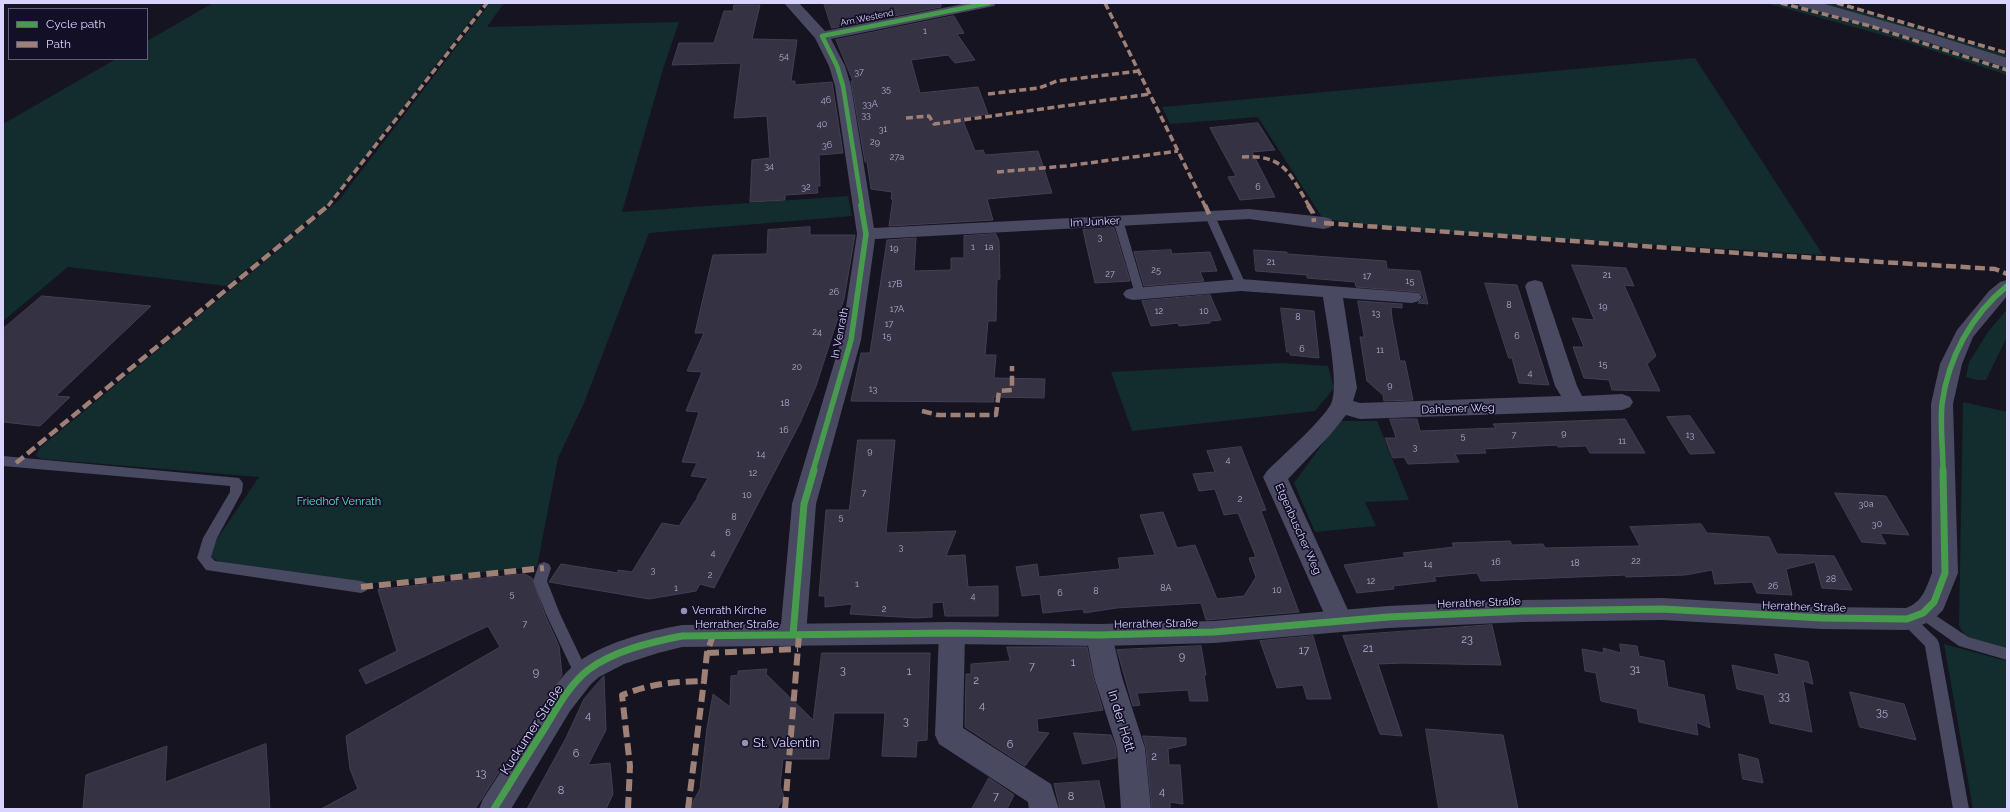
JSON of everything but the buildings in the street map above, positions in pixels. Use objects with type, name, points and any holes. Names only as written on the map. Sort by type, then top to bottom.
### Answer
[{"type":"street","name":"In Venrath","points":[[791,3],[822,36],[837,66],[843,86],[866,234],[851,340],[804,504],[793,635]]},
{"type":"street","name":"Am Westend","points":[[822,36],[961,6],[989,3]]},
{"type":"street","points":[[1805,3],[1928,38],[2007,63]]},
{"type":"street","name":"Im Junker","points":[[866,234],[1249,214],[1324,223]]},
{"type":"street","points":[[1136,294],[1241,285],[1412,297]]},
{"type":"street","points":[[1535,286],[1566,386],[1576,404]]},
{"type":"street","points":[[1915,616],[1934,602],[1945,573],[1942,404],[1951,364],[1964,335],[1996,295],[2007,286]]},
{"type":"street","name":"Etgenbuscher Weg","points":[[1332,292],[1346,388],[1341,406],[1322,429],[1275,477],[1340,621]]},
{"type":"street","name":"Dahlener Weg","points":[[1341,406],[1360,411],[1622,402]]},
{"type":"street","name":"Herrather Straße","points":[[682,636],[952,633],[1099,635],[1214,632],[1388,617],[1522,611],[1662,610],[1815,618],[1915,616]]},
{"type":"street","points":[[952,633],[950,734],[1041,794],[1044,809]]},
{"type":"street","name":"In der Hött","points":[[1099,635],[1108,677],[1131,748],[1136,809]]},
{"type":"street","name":"Kuckumer Straße","points":[[494,809],[557,708],[582,675],[602,662],[632,649],[663,639],[682,636]]},
{"type":"lane","points":[[1210,216],[1241,285]]},
{"type":"lane","points":[[1118,220],[1136,294]]},
{"type":"lane","points":[[3,461],[234,481],[237,484],[236,492],[210,538],[206,550],[204,558],[211,566],[361,587]]},
{"type":"lane","points":[[544,568],[540,580],[553,614],[582,675]]},
{"type":"lane","points":[[1915,616],[1964,642],[2007,654]]},
{"type":"lane","points":[[1915,616],[1932,643],[1961,809]]},
{"type":"green space","points":[[213,3],[484,3],[330,202],[226,286],[68,267],[3,321],[3,124],[114,60],[148,60],[148,40]]},
{"type":"green space","name":"Friedhof Venrath","points":[[490,3],[504,3],[487,27],[679,22],[664,66],[622,212],[848,196],[852,216],[649,233],[584,403],[558,458],[537,567],[364,584],[219,562],[209,555],[213,545],[259,477],[43,459],[35,456],[40,448],[60,431],[339,200]]},
{"type":"green space","points":[[1766,3],[1777,3],[1893,34],[2007,71],[2007,75],[1901,40]]},
{"type":"green space","points":[[1785,3],[1793,3],[1924,40],[2007,67],[2007,69],[1930,44]]},
{"type":"green space","points":[[1819,3],[1831,3],[2007,55],[2007,60],[1926,33]]},
{"type":"green space","points":[[1695,58],[1823,255],[1417,230],[1323,219],[1258,117],[1170,124],[1162,107]]},
{"type":"green space","points":[[2007,309],[2007,337],[1986,380],[1977,380],[1966,377],[1969,362],[1988,332]]},
{"type":"green space","points":[[1282,363],[1328,366],[1334,388],[1315,411],[1132,431],[1111,372]]},
{"type":"green space","points":[[1963,402],[2007,412],[2007,649],[1967,639],[1959,626]]},
{"type":"green space","points":[[1339,421],[1377,421],[1409,500],[1365,502],[1376,526],[1315,532],[1294,483]]},
{"type":"green space","points":[[1944,644],[2007,661],[2007,809],[1973,809]]},
{"type":"marked path","points":[[16,463],[145,355],[329,205],[487,3]]},
{"type":"marked path","points":[[1105,3],[1210,216]]},
{"type":"marked path","points":[[1781,3],[1870,26],[2007,70]]},
{"type":"marked path","points":[[1837,3],[2007,53]]},
{"type":"marked path","points":[[988,94],[1039,88],[1057,81],[1139,71]]},
{"type":"marked path","points":[[906,118],[929,116],[934,124],[1150,94]]},
{"type":"marked path","points":[[997,172],[1066,166],[1178,151]]},
{"type":"marked path","points":[[1242,157],[1265,157],[1282,165],[1313,213],[1314,222]]},
{"type":"marked path","points":[[1324,223],[1752,254],[1995,269],[2007,274]]},
{"type":"marked path","points":[[922,411],[938,415],[996,415],[999,391],[1012,390],[1012,366]]},
{"type":"marked path","points":[[361,587],[544,568]]},
{"type":"marked path","points":[[628,809],[630,795],[630,766],[622,695],[643,687],[665,682],[704,681],[707,653],[713,635]]},
{"type":"marked path","points":[[785,809],[799,635]]},
{"type":"marked path","points":[[707,653],[798,649]]},
{"type":"marked path","points":[[688,809],[704,681]]},
{"type":"cycle path","points":[[793,635],[804,504],[851,340],[866,234],[843,86],[837,66],[822,36],[989,3]]},
{"type":"cycle path","points":[[494,809],[560,702],[581,676],[601,662],[629,650],[658,641],[682,636],[952,633],[1099,635],[1214,632],[1388,617],[1522,611],[1662,609],[1822,618],[1907,619],[1923,613],[1934,602],[1945,573],[1942,404],[1951,364],[1964,335],[1996,295],[2007,286]]},
{"type":"place","name":"Venrath Kirche","points":[[684,611]]},
{"type":"place","name":"St. Valentin","points":[[745,743]]}]
